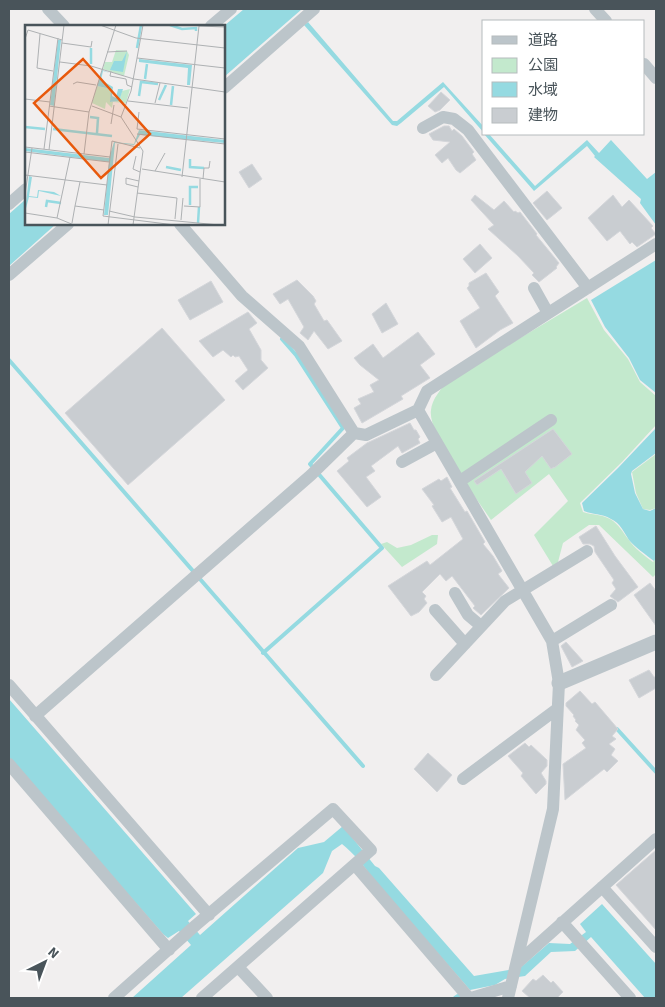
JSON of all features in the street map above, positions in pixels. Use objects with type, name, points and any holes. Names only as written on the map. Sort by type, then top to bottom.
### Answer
[{"type":"street","points":[[48,9],[63,25]]},
{"type":"street","points":[[212,25],[231,9]]},
{"type":"street","points":[[225,87],[314,9]]},
{"type":"street","points":[[595,9],[605,20]]},
{"type":"street","points":[[645,65],[656,78]]},
{"type":"street","points":[[423,128],[442,117],[454,120],[468,130],[588,288]]},
{"type":"street","points":[[9,204],[25,190]]},
{"type":"street","points":[[9,275],[67,225]]},
{"type":"street","points":[[181,225],[242,296],[299,346],[354,432],[366,435],[418,410],[427,391],[656,244]]},
{"type":"street","points":[[534,288],[548,313]]},
{"type":"street","points":[[355,865],[470,998],[509,992],[553,809],[557,709],[560,684],[552,642],[418,410]]},
{"type":"street","points":[[460,481],[551,420]]},
{"type":"street","points":[[36,716],[311,475],[354,432]]},
{"type":"street","points":[[402,462],[437,443]]},
{"type":"street","points":[[436,674],[505,600],[587,551]]},
{"type":"street","points":[[455,593],[468,615],[481,626]]},
{"type":"street","points":[[552,642],[611,605]]},
{"type":"street","points":[[435,610],[465,644]]},
{"type":"street","points":[[560,684],[656,642]]},
{"type":"street","points":[[9,685],[209,915]]},
{"type":"street","points":[[464,779],[557,709]]},
{"type":"street","points":[[9,764],[174,945]]},
{"type":"street","points":[[114,998],[196,925],[333,809],[371,850],[202,998]]},
{"type":"street","points":[[516,964],[656,839]]},
{"type":"street","points":[[602,887],[656,947]]},
{"type":"street","points":[[562,922],[630,998]]},
{"type":"street","points":[[238,967],[267,998]]},
{"type":"green space","points":[[587,298],[604,330],[628,359],[640,382],[656,396],[656,425],[580,503],[583,512],[610,519],[640,552],[653,562],[656,558],[656,574],[653,577],[599,525],[589,525],[563,543],[558,562],[553,566],[534,535],[568,501],[549,474],[491,520],[454,466],[437,434],[432,420],[431,410],[433,402],[448,381]]},
{"type":"green space","points":[[656,454],[656,508],[650,510],[643,509],[636,493],[632,472]]},
{"type":"green space","points":[[432,535],[438,535],[437,544],[402,567],[381,544],[387,542],[397,548],[411,545]]},
{"type":"water","points":[[244,9],[302,9],[225,76],[225,25]]},
{"type":"water","points":[[308,22],[393,121],[397,121],[443,82],[482,125],[482,131],[444,87],[397,126],[392,125],[304,25]]},
{"type":"water","points":[[485,135],[490,135],[535,186],[587,140],[599,153],[611,140],[647,179],[656,172],[656,225],[640,203],[641,199],[594,157],[587,146],[534,191]]},
{"type":"water","points":[[25,200],[25,225],[55,225],[9,266],[9,214]]},
{"type":"water","points":[[656,260],[656,393],[640,380],[629,358],[605,327],[591,300]]},
{"type":"water","points":[[656,428],[656,453],[632,471],[631,474],[635,493],[643,509],[650,511],[656,508],[656,558],[654,561],[631,543],[617,523],[604,516],[584,511],[582,503]]},
{"type":"water","points":[[9,699],[196,914],[188,921],[200,935],[298,848],[324,842],[343,826],[375,866],[379,868],[474,976],[520,968],[549,943],[570,944],[586,932],[580,924],[602,904],[656,964],[656,998],[645,998],[591,937],[575,951],[551,952],[525,976],[505,979],[495,985],[470,990],[366,869],[342,844],[332,851],[323,873],[181,998],[132,998],[191,945],[179,931],[168,938],[163,934],[9,758]]},
{"type":"building","points":[[441,92],[450,100],[440,110],[435,112],[428,106]]},
{"type":"building","points":[[444,126],[449,126],[452,131],[454,129],[474,152],[472,154],[476,160],[460,173],[448,158],[442,163],[435,155],[450,142],[433,140],[429,134]]},
{"type":"building","points":[[252,164],[262,179],[249,188],[239,172]]},
{"type":"building","points":[[547,191],[562,208],[547,220],[533,203]]},
{"type":"building","points":[[475,195],[494,210],[504,201],[514,212],[520,212],[559,263],[557,268],[539,282],[532,275],[534,273],[518,256],[488,229],[494,225],[471,200]]},
{"type":"building","points":[[613,195],[622,207],[629,200],[653,226],[651,228],[656,234],[637,247],[632,242],[630,244],[620,231],[607,241],[588,218]]},
{"type":"building","points":[[480,244],[492,258],[475,273],[463,259]]},
{"type":"building","points":[[486,273],[499,292],[495,296],[513,323],[476,348],[460,321],[480,308],[467,288],[469,283]]},
{"type":"building","points":[[297,280],[313,296],[316,301],[314,304],[324,321],[327,320],[342,341],[328,349],[314,331],[308,340],[300,333],[304,327],[288,299],[280,304],[273,294]]},
{"type":"building","points":[[211,281],[223,302],[190,320],[178,300]]},
{"type":"building","points":[[386,303],[398,324],[382,333],[372,314]]},
{"type":"building","points":[[248,312],[257,323],[249,329],[261,350],[261,360],[268,368],[243,390],[235,381],[248,370],[239,356],[235,357],[233,355],[231,357],[223,350],[213,357],[199,341]]},
{"type":"building","points":[[162,328],[225,400],[128,485],[65,413]]},
{"type":"building","points":[[418,332],[435,354],[420,365],[430,378],[401,396],[403,399],[362,423],[354,408],[361,404],[358,399],[374,392],[370,385],[379,380],[354,358],[373,344],[383,358]]},
{"type":"building","points":[[410,423],[420,437],[418,439],[420,443],[402,453],[398,446],[371,466],[375,471],[366,477],[381,497],[367,507],[337,471],[349,461],[347,458],[367,443]]},
{"type":"building","points":[[553,429],[572,454],[551,469],[542,456],[525,472],[532,483],[516,494],[501,469],[477,485],[474,481]]},
{"type":"building","points":[[447,477],[452,487],[450,488],[465,512],[467,511],[485,542],[483,544],[502,571],[498,574],[509,588],[481,615],[473,608],[475,606],[452,576],[446,581],[440,574],[422,592],[426,596],[424,599],[427,603],[419,612],[411,616],[388,586],[427,561],[430,565],[463,539],[451,517],[442,522],[432,506],[434,505],[422,489],[439,479],[441,481]]},
{"type":"building","points":[[596,526],[638,587],[618,602],[610,596],[616,589],[612,583],[614,580],[595,552],[594,546],[583,544],[579,537]]},
{"type":"building","points":[[650,583],[656,591],[656,626],[634,595]]},
{"type":"building","points":[[566,642],[583,661],[572,667],[561,646]]},
{"type":"building","points":[[649,670],[656,677],[656,688],[639,698],[629,680]]},
{"type":"building","points":[[580,691],[592,704],[595,702],[618,729],[612,736],[616,739],[609,744],[615,749],[611,755],[618,761],[607,772],[604,769],[565,800],[563,764],[586,748],[582,743],[585,740],[576,730],[579,725],[575,721],[574,715],[566,706],[566,703]]},
{"type":"building","points":[[525,743],[529,747],[531,745],[547,760],[547,766],[541,773],[546,784],[536,794],[521,776],[523,773],[508,756]]},
{"type":"building","points":[[428,753],[452,775],[437,792],[414,769]]},
{"type":"building","points":[[656,850],[656,930],[616,885]]},
{"type":"building","points":[[543,975],[551,983],[553,981],[563,992],[557,998],[530,998],[522,991],[533,979],[536,981]]},
{"type":"waterway","points":[[263,653],[382,548],[310,464],[343,428],[296,355],[282,339]]},
{"type":"waterway","points":[[9,360],[363,766]]},
{"type":"waterway","points":[[617,729],[656,772]]}]
